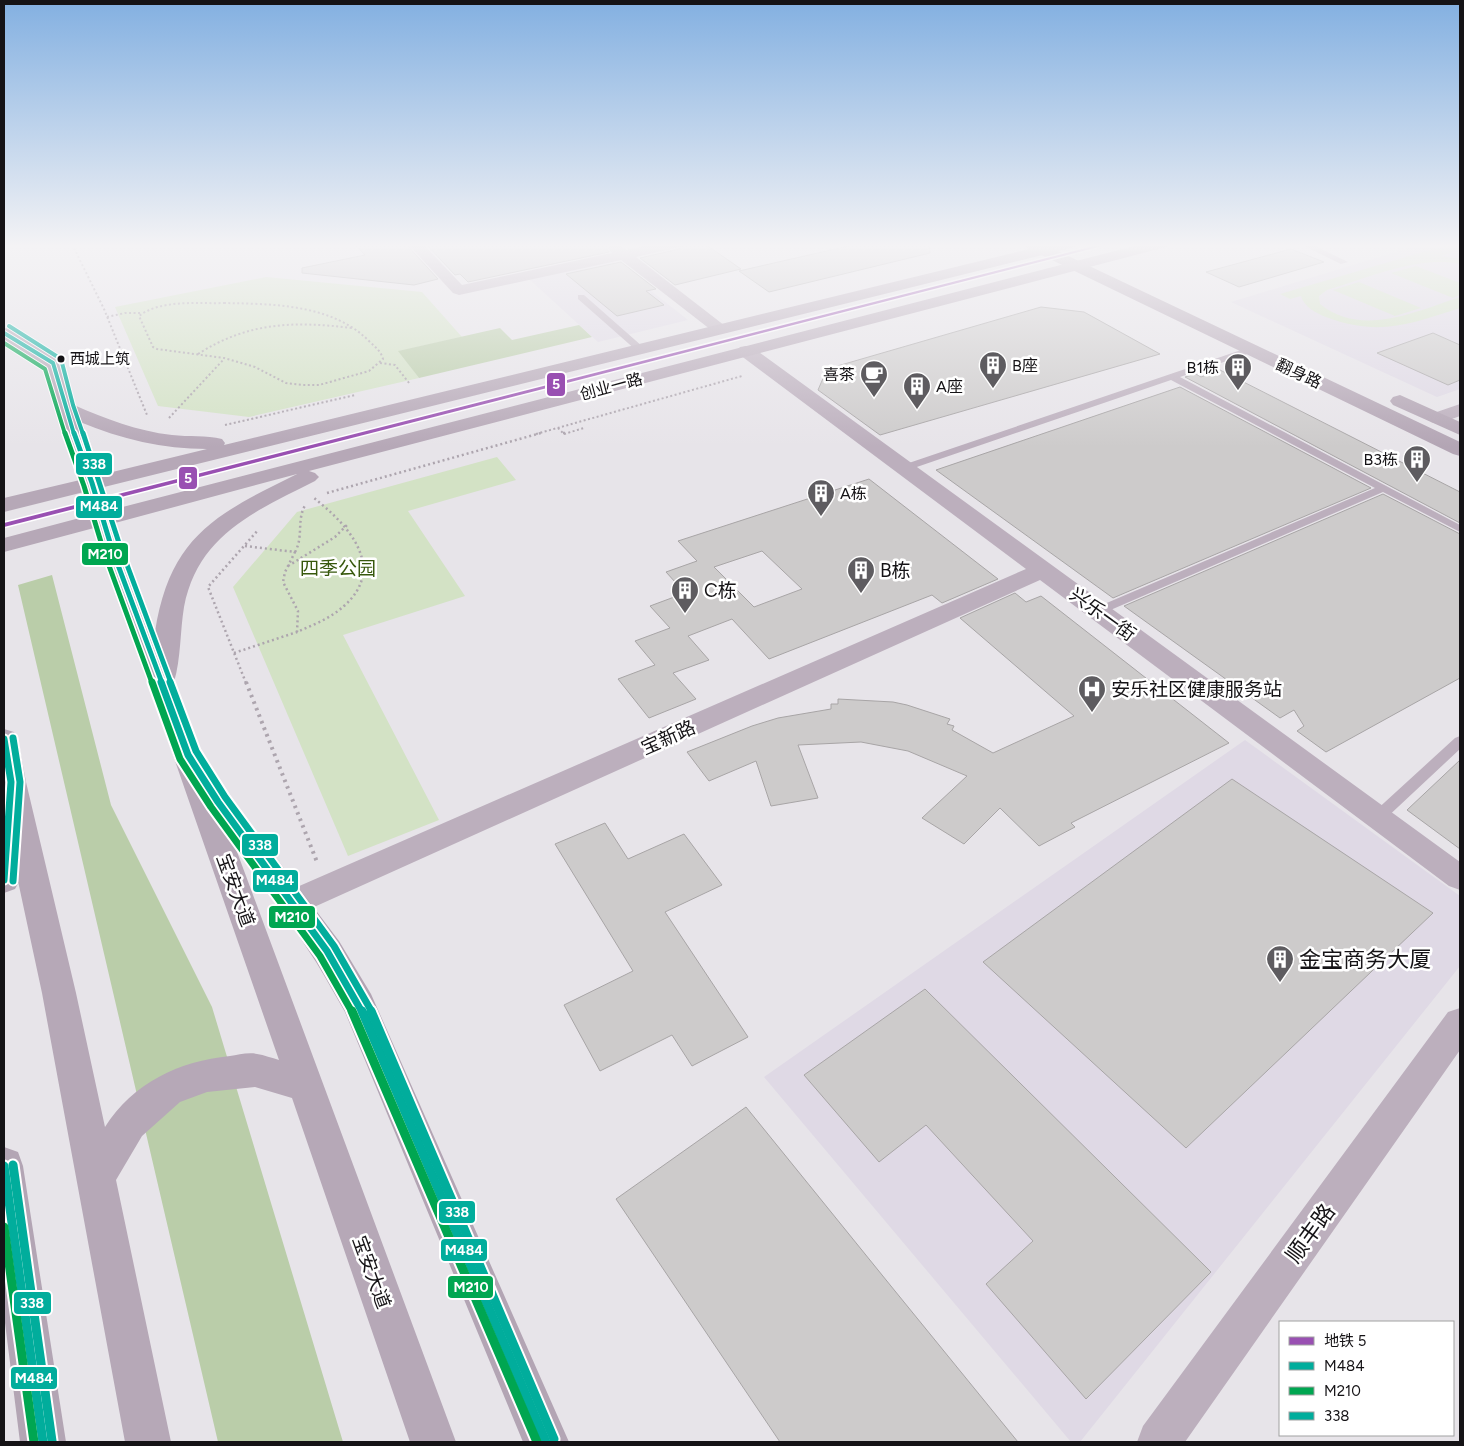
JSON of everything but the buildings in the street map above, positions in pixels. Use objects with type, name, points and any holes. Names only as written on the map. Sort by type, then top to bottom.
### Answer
[{"type":"main road","name":"创业一路","points":[[4,505],[789,311]]},
{"type":"main road","name":"创业一路","points":[[4,545],[899,311]]},
{"type":"main road","name":"翻身路","points":[[1170,311],[1460,450]]},
{"type":"main road","name":"翻身路","points":[[1208,311],[1267,339]]},
{"type":"main road","name":"宝安大道","points":[[4,333],[53,363],[65,408],[162,688],[188,755],[433,1442]]},
{"type":"main road","points":[[1384,393],[1460,429]]},
{"type":"main road","points":[[65,408],[103,426],[155,439],[213,443],[293,433]]},
{"type":"main road","points":[[162,688],[169,626],[176,592],[188,562],[206,540],[233,517],[358,452]]},
{"type":"main road","points":[[4,739],[10,782],[59,993],[148,1442]]},
{"type":"main road","points":[[188,755],[218,802],[327,951],[359,1004],[546,1442]]},
{"type":"main road","points":[[4,880],[10,782]]},
{"type":"main road","points":[[95,1177],[129,1123],[167,1090],[207,1075],[255,1070],[306,1085]]},
{"type":"main road","points":[[4,1166],[43,1442]]},
{"type":"street","points":[[698,311],[721,329]]},
{"type":"street","name":"兴乐一街","points":[[746,351],[1460,878]]},
{"type":"street","points":[[1438,418],[1460,410]]},
{"type":"street","name":"宝新路","points":[[292,903],[1043,570]]},
{"type":"street","name":"顺丰路","points":[[1159,1442],[1460,1023]]},
{"type":"lane","points":[[597,311],[640,349]]},
{"type":"lane","points":[[904,468],[1250,350]]},
{"type":"lane","points":[[1172,377],[1460,529]]},
{"type":"lane","points":[[1099,611],[1384,488]]},
{"type":"lane","points":[[1378,817],[1460,741]]},
{"type":"path","points":[[105,311],[147,416],[154,416]]},
{"type":"path","points":[[107,316],[144,311]]},
{"type":"path","points":[[140,313],[139,316],[153,347],[157,349],[224,358],[255,367],[286,383],[311,386],[370,371],[380,363],[382,354],[362,334],[332,317],[316,311]]},
{"type":"path","points":[[197,354],[233,335],[273,325],[310,323],[355,329]]},
{"type":"path","points":[[169,418],[224,358]]},
{"type":"path","points":[[380,363],[395,365],[409,383]]},
{"type":"path","points":[[297,632],[300,614],[296,602],[284,582],[288,566],[300,543],[300,514],[313,497],[770,368]]},
{"type":"path","points":[[224,425],[360,394]]},
{"type":"path","points":[[161,417],[174,419]]},
{"type":"path","points":[[558,428],[564,434],[584,428]]},
{"type":"path","points":[[234,653],[297,632],[322,620],[349,602],[361,584],[364,565],[359,544],[347,525],[313,497]]},
{"type":"path","points":[[288,566],[335,537],[347,525]]},
{"type":"path","points":[[262,526],[208,587],[327,888]]},
{"type":"path","points":[[244,546],[294,552]]},
{"type":"shaded area","points":[[565,311],[677,311],[688,320],[598,342]]},
{"type":"shaded area","points":[[1252,311],[1460,311],[1460,389],[1437,397]]},
{"type":"shaded area","points":[[1245,740],[1460,896],[1460,966],[1080,1442],[1071,1442],[764,1077]]},
{"type":"green space","points":[[117,311],[439,311],[462,337],[399,351],[419,378],[249,417],[158,406]]},
{"type":"green space","points":[[1314,311],[1332,311],[1354,319],[1371,320],[1417,311],[1449,311],[1410,323],[1379,327],[1345,323]]},
{"type":"green space","points":[[1384,311],[1410,311],[1395,316]]},
{"type":"green space","points":[[579,325],[592,337],[419,378],[398,351],[500,328],[512,340]]},
{"type":"green space","name":"四季公园","points":[[497,457],[516,480],[408,511],[465,596],[343,635],[439,820],[348,856],[233,587],[297,512]]},
{"type":"green space","points":[[52,575],[111,805],[212,1007],[343,1442],[218,1442],[18,585]]},
{"type":"metro line","name":"5","points":[[4,525],[843,311]]},
{"type":"transit line","name":"338","points":[[9,326],[61,359],[73,405],[100,480],[120,546],[196,751],[225,797],[334,946],[367,1001],[554,1439]]},
{"type":"transit line","name":"M484","points":[[4,333],[53,363],[65,408],[92,483],[112,549],[188,755],[218,802],[327,951],[359,1005],[546,1442]]},
{"type":"transit line","name":"M210","points":[[4,343],[45,369],[104,552],[180,759],[211,807],[320,956],[351,1009],[537,1442]]},
{"type":"transit line","name":"338","points":[[13,738],[20,782],[13,881]]},
{"type":"transit line","name":"M484","points":[[4,739],[11,782],[4,880]]},
{"type":"transit line","name":"338","points":[[13,1165],[52,1441]]},
{"type":"transit line","name":"M484","points":[[4,1166],[43,1442]]},
{"type":"transit line","name":"M210","points":[[4,1227],[34,1442]]},
{"type":"place","name":"西城上筑","points":[[61,359]]},
{"type":"place","name":"B座","points":[[993,389]]},
{"type":"place","name":"B1栋","points":[[1238,391]]},
{"type":"place","name":"喜茶","points":[[874,398]]},
{"type":"place","name":"A座","points":[[917,410]]},
{"type":"place","name":"B3栋","points":[[1417,483]]},
{"type":"place","name":"A栋","points":[[821,517]]},
{"type":"place","name":"B栋","points":[[861,594]]},
{"type":"place","name":"C栋","points":[[685,614]]},
{"type":"place","name":"安乐社区健康服务站","points":[[1092,713]]},
{"type":"place","name":"金宝商务大厦","points":[[1280,983]]}]
